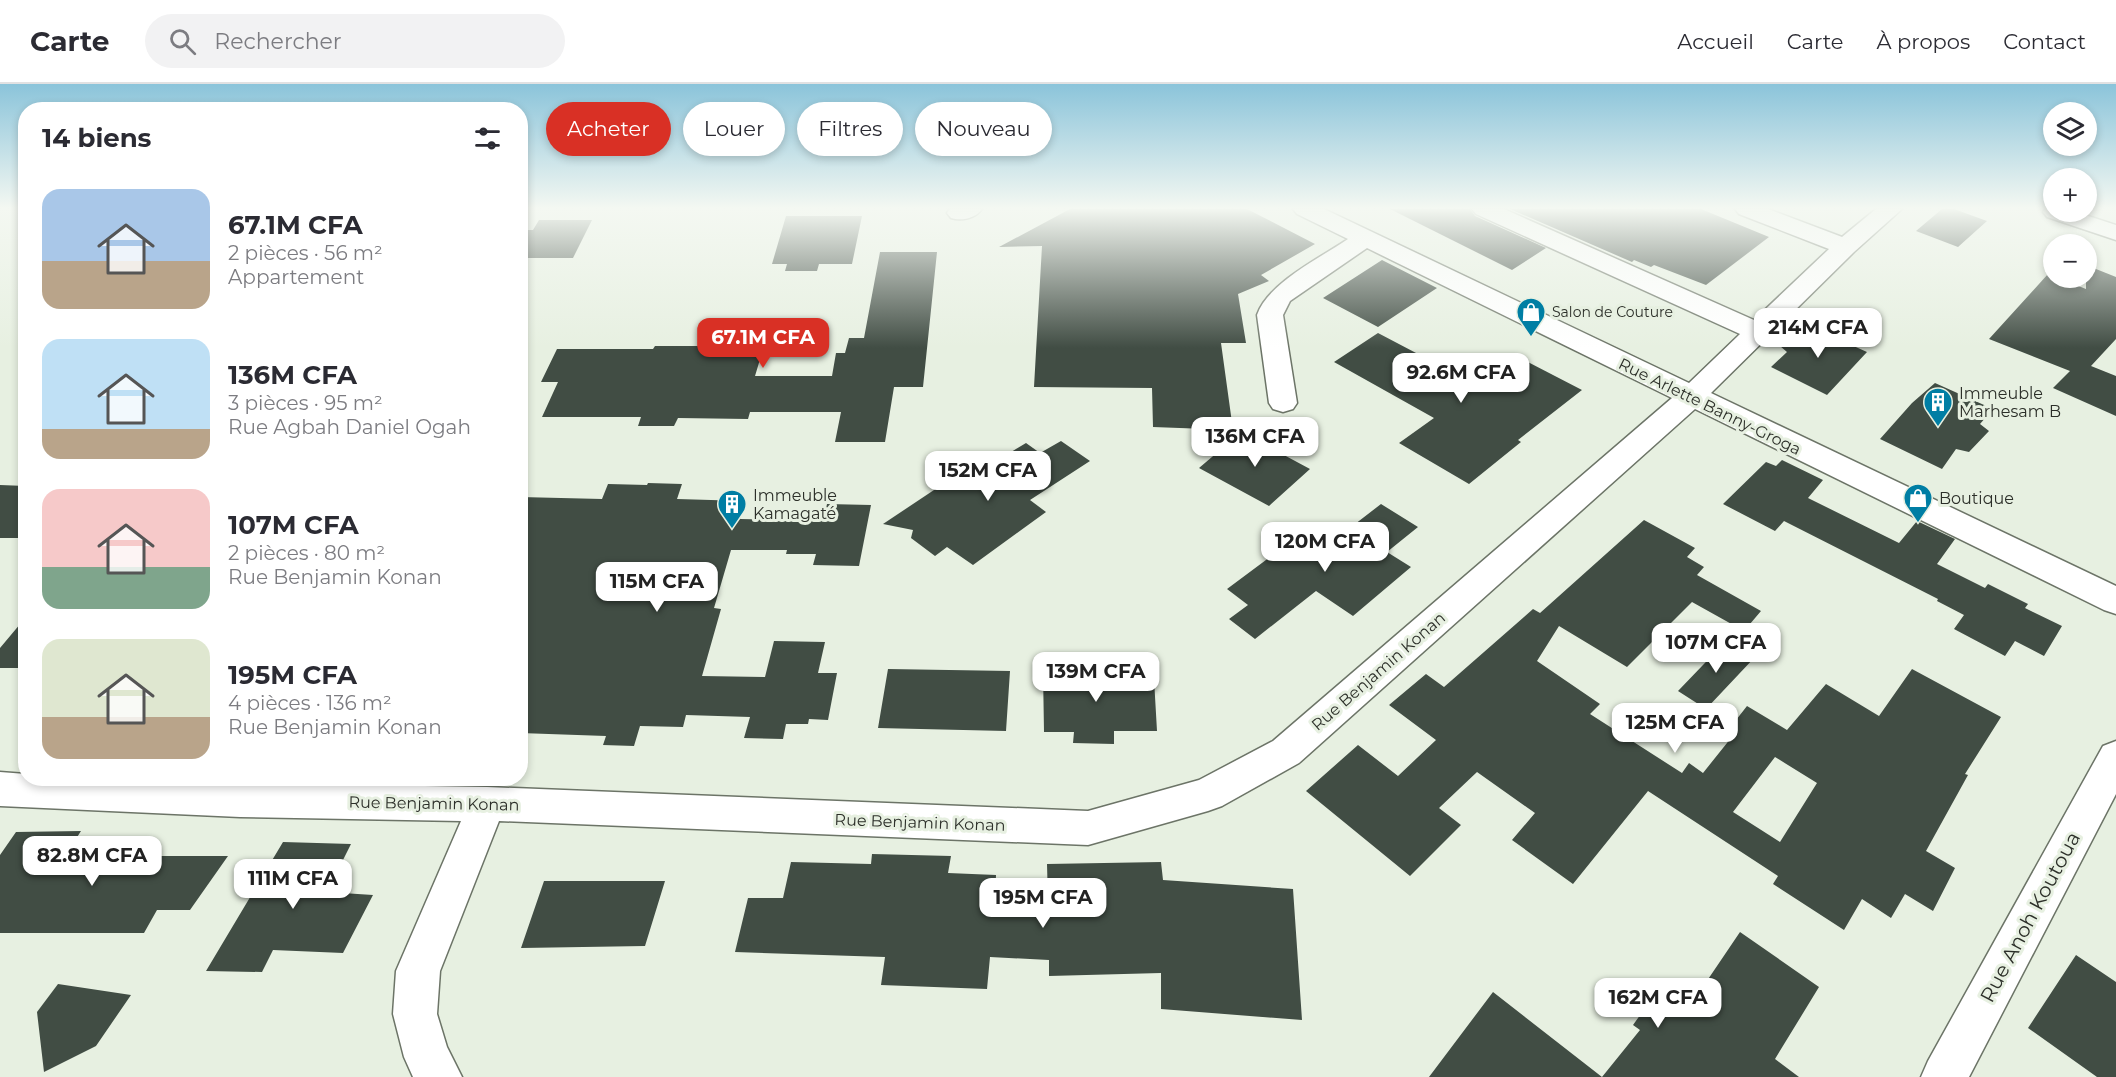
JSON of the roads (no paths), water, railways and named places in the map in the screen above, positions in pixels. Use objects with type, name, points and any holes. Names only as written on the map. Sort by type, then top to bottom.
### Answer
[{"type":"street","points":[[1283,403],[1270,315],[1273,306],[1281,296],[1341,255]]},
{"type":"street","name":"Rue Arlette Banny-Groga","points":[[1401,255],[2116,601]]},
{"type":"street","points":[[1587,255],[1756,331]]},
{"type":"street","name":"Rue Benjamin Konan","points":[[0,789],[247,789],[487,804],[1088,828],[1208,794],[1286,752],[1691,397],[1756,331],[1836,255]]},
{"type":"street","name":"Rue Anoh Koutoua","points":[[1944,1077],[2116,757]]},
{"type":"street","points":[[439,1077],[428,1057],[415,1014],[418,971],[487,804]]},
{"type":"place","name":"Salon de Couture","points":[[1531,338]]},
{"type":"place","name":"Immeuble Marhesam B","points":[[1938,428]]},
{"type":"place","name":"Boutique","points":[[1918,524]]},
{"type":"place","name":"Immeuble Kamagaté","points":[[732,530]]}]
